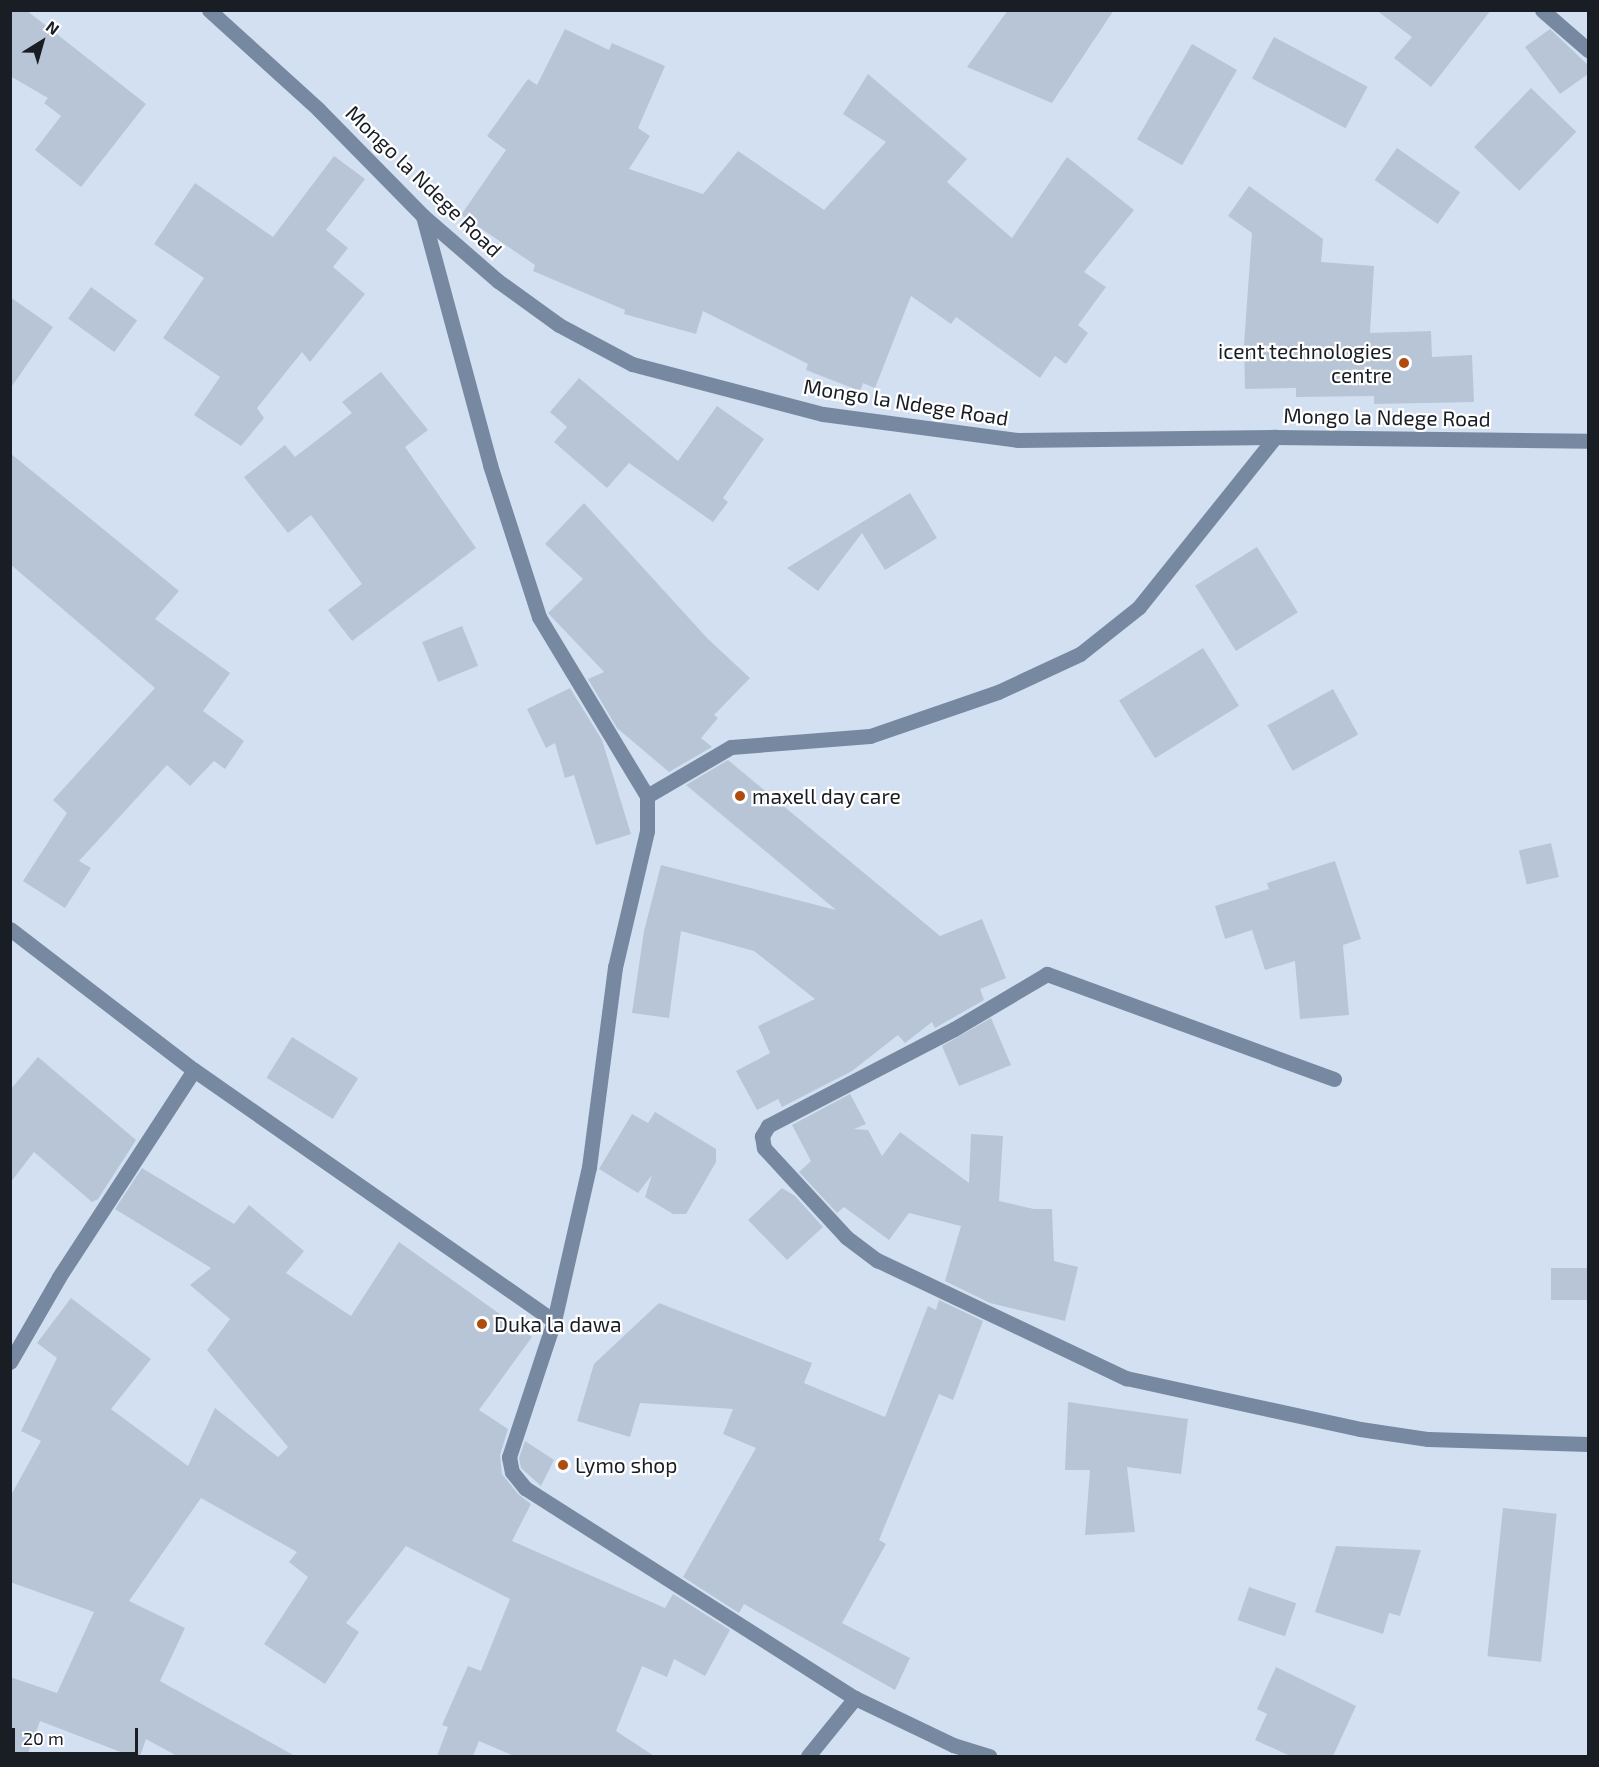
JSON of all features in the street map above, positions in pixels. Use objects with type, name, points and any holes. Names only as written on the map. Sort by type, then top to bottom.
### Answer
[{"type":"street","name":"Mongo la Ndege Road","points":[[209,10],[318,109],[423,216],[498,281],[559,325],[632,364],[823,414],[1017,440],[1275,437],[1588,441]]},
{"type":"street","points":[[1542,10],[1588,50]]},
{"type":"street","points":[[423,216],[490,465],[538,617],[647,796],[647,831],[615,967],[589,1167],[554,1321],[509,1457],[512,1472],[525,1488],[855,1698],[953,1745],[989,1756]]},
{"type":"street","points":[[647,796],[731,747],[870,736],[988,696],[1080,654],[1139,607],[1275,437]]},
{"type":"street","points":[[10,929],[194,1070],[554,1321]]},
{"type":"street","points":[[1334,1079],[1047,974],[954,1029],[768,1126],[762,1136],[764,1148],[831,1221],[877,1260],[1126,1378],[1372,1431],[1428,1439],[1588,1444]]},
{"type":"street","points":[[10,1362],[59,1277],[194,1070]]},
{"type":"street","points":[[808,1756],[855,1698]]},
{"type":"building","points":[[10,10],[26,10],[146,104],[81,187],[35,150],[61,116],[44,103],[48,98],[10,76]]},
{"type":"building","points":[[1008,10],[1114,10],[1052,103],[967,67]]},
{"type":"building","points":[[1376,10],[1491,10],[1431,87],[1394,58],[1412,37]]},
{"type":"building","points":[[565,29],[609,50],[612,43],[665,66],[638,128],[650,136],[629,169],[703,194],[738,151],[824,210],[886,142],[843,114],[868,74],[967,159],[947,182],[1012,238],[1067,157],[1134,210],[1084,272],[1106,287],[1078,325],[1088,333],[1066,364],[1055,356],[1040,378],[956,317],[951,324],[911,296],[875,388],[863,383],[860,391],[806,370],[808,364],[703,311],[696,334],[624,314],[625,310],[533,271],[535,265],[461,215],[506,150],[487,136],[528,79],[537,85]]},
{"type":"building","points":[[1550,29],[1588,65],[1588,74],[1560,94],[1525,47]]},
{"type":"building","points":[[1274,37],[1368,87],[1346,128],[1252,78]]},
{"type":"building","points":[[1192,44],[1237,70],[1182,165],[1137,139]]},
{"type":"building","points":[[1531,88],[1576,132],[1519,191],[1474,147]]},
{"type":"building","points":[[1397,148],[1460,192],[1438,224],[1375,180]]},
{"type":"building","points":[[334,156],[365,179],[326,230],[348,248],[333,267],[365,294],[310,362],[302,352],[257,408],[264,418],[241,446],[194,415],[220,377],[163,338],[204,278],[154,244],[195,183],[273,237]]},
{"type":"building","points":[[1249,186],[1323,239],[1321,262],[1374,266],[1370,333],[1431,331],[1432,357],[1472,355],[1474,402],[1374,404],[1374,396],[1296,397],[1296,388],[1245,389],[1244,344],[1252,233],[1228,216]]},
{"type":"building","points":[[91,287],[137,321],[114,352],[68,319]]},
{"type":"building","points":[[10,297],[53,327],[10,389]]},
{"type":"building","points":[[381,372],[428,430],[405,447],[476,548],[352,641],[328,610],[362,584],[311,515],[288,533],[244,477],[285,445],[295,457],[352,413],[342,402]]},
{"type":"building","points":[[579,378],[678,461],[717,406],[764,439],[723,498],[728,502],[713,522],[629,463],[607,488],[554,442],[567,427],[550,412]]},
{"type":"building","points":[[10,453],[179,591],[155,619],[230,673],[203,711],[244,741],[225,769],[214,761],[190,786],[167,765],[79,861],[91,868],[65,908],[23,881],[67,813],[53,800],[155,688],[10,564]]},
{"type":"building","points":[[910,493],[937,538],[885,570],[862,533],[818,591],[787,568]]},
{"type":"building","points":[[584,503],[708,639],[750,678],[714,715],[718,718],[701,738],[712,747],[669,772],[617,728],[588,679],[604,672],[548,613],[583,579],[545,544]]},
{"type":"building","points":[[1257,547],[1298,612],[1236,651],[1195,586]]},
{"type":"building","points":[[462,626],[478,666],[438,682],[422,642]]},
{"type":"building","points":[[1203,648],[1239,706],[1155,758],[1119,700]]},
{"type":"building","points":[[570,688],[602,740],[631,834],[596,845],[574,775],[565,778],[555,743],[546,748],[527,709]]},
{"type":"building","points":[[1333,689],[1358,734],[1293,771],[1267,725]]},
{"type":"building","points":[[728,760],[940,936],[982,919],[1006,978],[980,989],[984,1000],[935,1028],[932,1022],[905,1043],[898,1035],[852,1071],[782,1107],[778,1099],[757,1110],[736,1071],[770,1053],[758,1026],[815,999],[754,951],[681,931],[669,1018],[632,1013],[644,931],[661,865],[836,910],[686,785]]},
{"type":"building","points":[[1551,843],[1559,877],[1527,885],[1519,850]]},
{"type":"building","points":[[1335,861],[1361,939],[1343,945],[1349,1015],[1300,1019],[1295,961],[1265,970],[1252,930],[1225,939],[1215,906],[1269,889],[1267,883]]},
{"type":"building","points":[[991,1018],[1011,1065],[959,1086],[942,1046]]},
{"type":"building","points":[[292,1037],[358,1078],[333,1119],[267,1078]]},
{"type":"building","points":[[38,1057],[136,1140],[98,1199],[92,1202],[34,1152],[10,1183],[10,1090]]},
{"type":"building","points":[[850,1094],[866,1124],[854,1129],[868,1130],[882,1156],[900,1132],[969,1183],[971,1134],[1003,1136],[999,1201],[1034,1209],[1052,1209],[1054,1261],[1078,1267],[1065,1321],[990,1303],[945,1281],[961,1226],[909,1213],[889,1240],[844,1207],[837,1213],[799,1172],[811,1161],[792,1125]]},
{"type":"building","points":[[655,1112],[716,1149],[716,1162],[686,1214],[673,1214],[645,1197],[652,1175],[638,1193],[599,1169],[632,1114],[648,1123]]},
{"type":"building","points":[[142,1168],[234,1224],[249,1205],[304,1251],[286,1273],[351,1316],[399,1242],[532,1337],[479,1410],[508,1429],[500,1455],[502,1474],[518,1494],[531,1504],[512,1541],[665,1608],[673,1594],[730,1630],[705,1676],[674,1659],[667,1677],[642,1666],[616,1731],[654,1756],[514,1756],[479,1741],[473,1756],[437,1756],[448,1727],[442,1725],[468,1666],[481,1671],[510,1599],[406,1546],[346,1623],[359,1632],[325,1684],[264,1644],[308,1577],[289,1562],[297,1552],[201,1498],[129,1601],[185,1628],[160,1681],[295,1756],[177,1756],[146,1739],[140,1756],[131,1756],[40,1721],[27,1756],[10,1756],[10,1677],[57,1693],[94,1612],[10,1582],[10,1497],[41,1441],[21,1431],[57,1358],[37,1343],[71,1298],[151,1359],[111,1409],[188,1466],[215,1408],[278,1457],[288,1447],[207,1350],[230,1319],[190,1285],[211,1268],[115,1209]]},
{"type":"building","points":[[782,1188],[795,1196],[823,1227],[787,1260],[748,1220]]},
{"type":"building","points":[[1551,1268],[1588,1268],[1588,1300],[1551,1300]]},
{"type":"building","points":[[939,1300],[983,1321],[953,1400],[939,1394],[879,1540],[886,1544],[842,1623],[910,1658],[895,1690],[744,1604],[739,1613],[683,1577],[756,1448],[723,1434],[733,1409],[640,1403],[630,1437],[577,1421],[594,1364],[659,1303],[812,1363],[804,1383],[885,1417],[928,1306],[936,1310]]},
{"type":"building","points":[[1068,1402],[1188,1419],[1181,1474],[1127,1467],[1135,1532],[1085,1535],[1090,1470],[1065,1470]]},
{"type":"building","points":[[525,1441],[554,1460],[541,1486],[521,1468],[519,1458]]},
{"type":"building","points":[[1503,1508],[1557,1514],[1541,1662],[1487,1656]]},
{"type":"building","points":[[1336,1546],[1421,1550],[1400,1616],[1389,1613],[1383,1634],[1315,1612]]},
{"type":"building","points":[[1249,1587],[1296,1603],[1285,1636],[1238,1620]]},
{"type":"building","points":[[1276,1667],[1356,1706],[1333,1756],[1290,1756],[1255,1740],[1267,1714],[1257,1709]]},
{"type":"place","name":"icent technologies centre","points":[[1404,363]]},
{"type":"place","name":"maxell day care","points":[[740,796]]},
{"type":"place","name":"Duka la dawa","points":[[482,1324]]},
{"type":"place","name":"Lymo shop","points":[[563,1465]]}]
